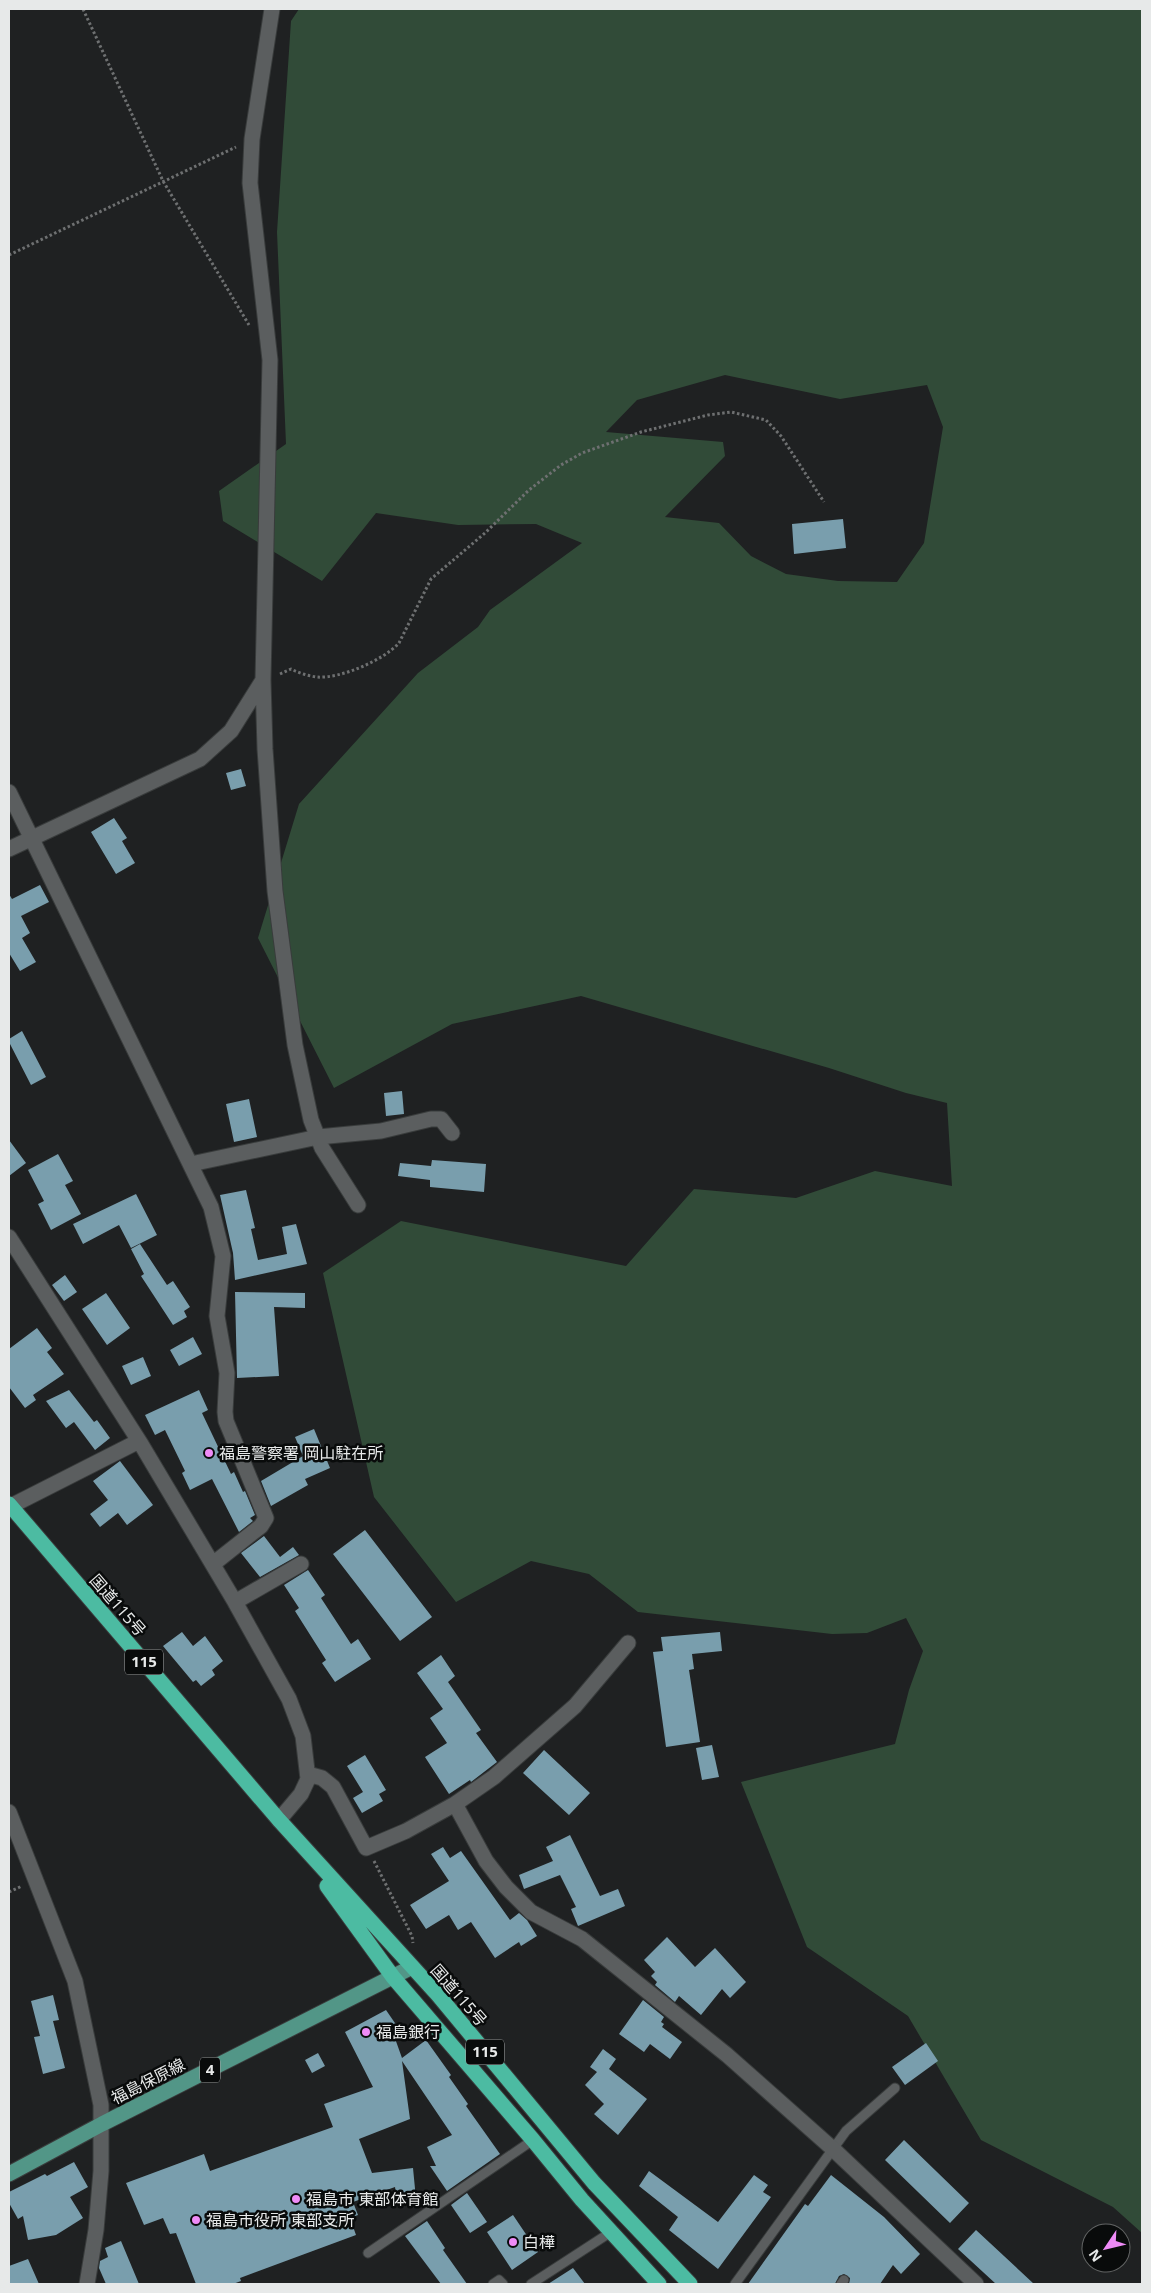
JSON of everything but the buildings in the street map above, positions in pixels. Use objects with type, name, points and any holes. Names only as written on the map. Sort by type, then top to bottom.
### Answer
[{"type":"highway","name":"国道115号","points":[[9,1505],[279,1820],[438,1995],[594,2183],[690,2284]]},
{"type":"highway","name":"国道115号","points":[[279,1820],[394,1977],[582,2200],[659,2284]]},
{"type":"main road","name":"福島保原線","points":[[9,2174],[102,2124],[412,1967]]},
{"type":"street","points":[[272,9],[252,139],[250,183],[270,360],[263,680],[265,749],[275,891],[295,1045],[311,1120],[318,1137],[358,1206]]},
{"type":"street","points":[[9,850],[200,759],[231,731],[263,680]]},
{"type":"street","points":[[9,792],[211,1207],[223,1256],[217,1316],[228,1373],[226,1422],[266,1518],[261,1526],[213,1564]]},
{"type":"street","points":[[191,1164],[318,1137],[381,1131],[431,1119],[441,1119],[452,1133]]},
{"type":"street","points":[[9,1237],[139,1441],[213,1564],[289,1699],[303,1736],[308,1779],[301,1794],[279,1820]]},
{"type":"street","points":[[9,1505],[139,1441]]},
{"type":"street","points":[[235,1602],[301,1564]]},
{"type":"street","points":[[308,1774],[322,1778],[333,1787],[366,1848],[406,1831],[455,1804],[494,1777],[574,1706],[628,1643]]},
{"type":"street","points":[[455,1804],[486,1861],[506,1887],[531,1912],[582,1939],[727,2055],[834,2149],[976,2284]]},
{"type":"street","points":[[9,1812],[75,1981],[101,2105],[102,2124],[96,2230],[87,2284]]},
{"type":"lane","points":[[735,2284],[846,2132],[896,2088]]},
{"type":"lane","points":[[368,2253],[533,2140]]},
{"type":"lane","points":[[531,2284],[611,2232]]},
{"type":"lane","points":[[493,2284],[500,2280],[503,2284]]},
{"type":"path","points":[[83,9],[164,181],[249,326]]},
{"type":"path","points":[[9,255],[252,139]]},
{"type":"path","points":[[263,680],[291,669],[318,677],[337,676],[392,651],[399,643],[431,580],[485,533],[529,490],[561,465],[575,457],[642,432],[708,415],[731,412],[766,420],[781,436],[824,502]]},
{"type":"path","points":[[366,1848],[412,1936],[414,1947]]},
{"type":"green space","points":[[299,9],[1142,9],[1142,2233],[1113,2207],[981,2140],[908,2016],[807,1947],[741,1782],[895,1744],[909,1690],[923,1651],[906,1618],[867,1633],[832,1634],[638,1612],[589,1574],[531,1561],[456,1602],[374,1497],[323,1273],[401,1221],[626,1266],[694,1189],[796,1198],[875,1171],[952,1186],[947,1103],[906,1093],[829,1068],[581,996],[452,1024],[334,1088],[258,938],[299,804],[418,673],[478,627],[490,610],[582,543],[536,524],[458,525],[376,513],[322,581],[223,521],[219,491],[286,444],[277,232],[291,21]],"holes":[[[725,375],[840,399],[927,385],[943,427],[924,543],[897,582],[838,581],[786,574],[751,556],[719,523],[665,517],[725,456],[723,442],[606,432],[637,400]]]},
{"type":"place","name":"福島警察署 岡山駐在所","points":[[209,1453]]},
{"type":"place","name":"福島銀行","points":[[366,2032]]},
{"type":"place","name":"福島市 東部体育館","points":[[296,2199]]},
{"type":"place","name":"福島市役所 東部支所","points":[[196,2220]]},
{"type":"place","name":"白樺","points":[[513,2242]]}]
